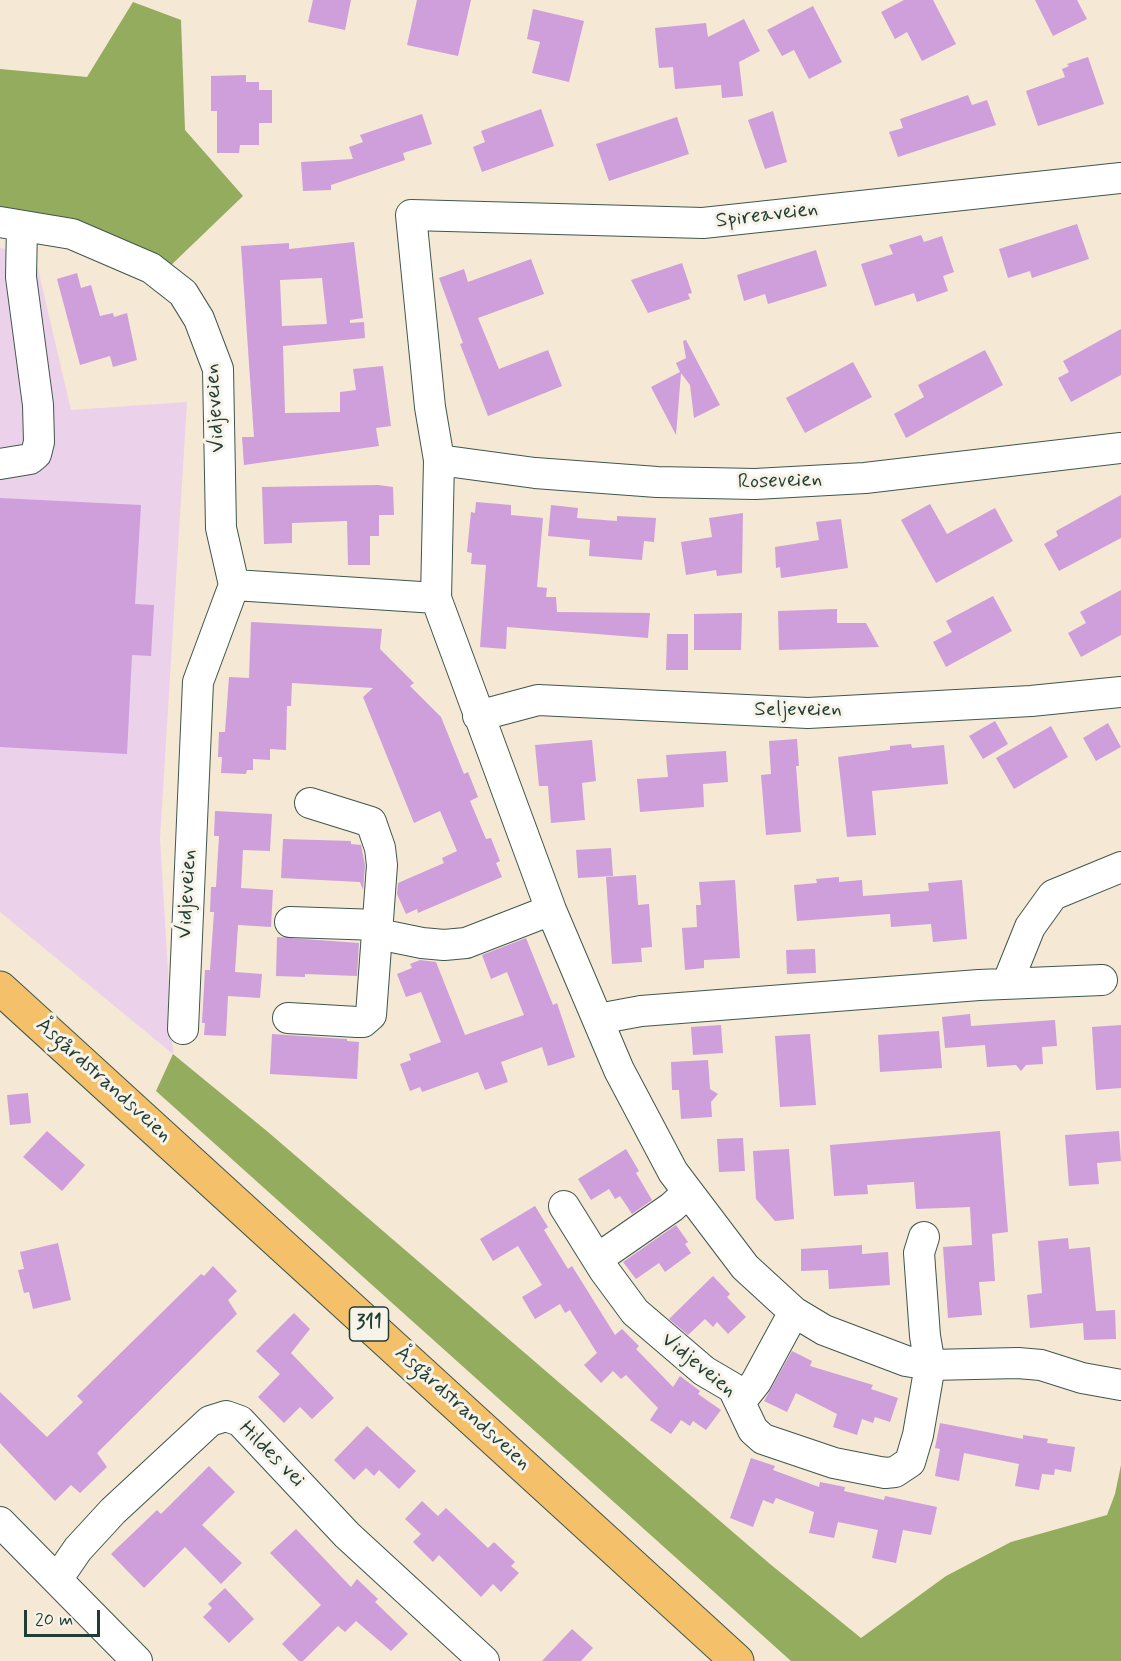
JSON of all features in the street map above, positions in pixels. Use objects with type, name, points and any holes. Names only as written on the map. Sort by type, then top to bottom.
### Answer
[{"type":"main road","name":"Åsgårdstrandsveien","points":[[0,988],[737,1661]]},
{"type":"street","name":"Spireaveien","points":[[439,460],[430,407],[411,215],[703,223],[1121,178]]},
{"type":"street","points":[[0,464],[30,459],[36,454],[39,442],[39,405],[11,224]]},
{"type":"street","name":"Vidjeveien","points":[[11,224],[72,234],[151,268],[183,293],[199,319],[218,369],[221,528],[234,585],[198,682],[183,1029]]},
{"type":"street","name":"Roseveien","points":[[439,460],[546,474],[657,482],[755,484],[865,478],[1121,448]]},
{"type":"street","points":[[439,460],[436,598],[477,716],[550,910],[619,1070],[687,1193],[745,1267],[794,1312],[848,1342],[906,1361],[930,1365],[1018,1363],[1041,1365],[1082,1378],[1121,1385]]},
{"type":"street","points":[[234,585],[436,598]]},
{"type":"street","name":"Seljeveien","points":[[477,716],[538,700],[808,713],[1031,701],[1121,692]]},
{"type":"street","points":[[288,1018],[357,1022],[369,1018],[378,929],[382,865],[380,848],[371,822],[310,803]]},
{"type":"street","points":[[1007,984],[1030,927],[1053,895],[1121,867]]},
{"type":"street","points":[[290,922],[378,929],[422,944],[444,945],[466,943],[550,910]]},
{"type":"street","points":[[598,1019],[641,1011],[1007,984],[1102,980]]},
{"type":"street","points":[[597,1256],[610,1250],[672,1208],[687,1193]]},
{"type":"street","name":"Vidjeveien","points":[[564,1206],[635,1312],[704,1371],[732,1388],[741,1401],[753,1430],[763,1439],[834,1462],[885,1473],[895,1472],[910,1462],[918,1436],[930,1365],[925,1336],[920,1253],[924,1237]]},
{"type":"street","points":[[741,1401],[756,1382],[794,1312]]},
{"type":"street","name":"Hildes vei","points":[[58,1578],[78,1549],[113,1511],[210,1421],[226,1416],[240,1421],[347,1534],[484,1661]]},
{"type":"street","points":[[0,1522],[58,1578],[137,1661]]},
{"type":"shaded area","points":[[0,248],[34,252],[71,410],[187,402],[160,839],[173,1054],[0,912]]},
{"type":"green space","points":[[133,2],[181,20],[185,130],[243,196],[167,269],[0,209],[0,69],[87,77]]},
{"type":"green space","points":[[173,1054],[268,1132],[770,1564],[861,1638],[946,1576],[1011,1542],[1107,1515],[1115,1494],[1121,1465],[1121,1661],[791,1661],[156,1091]]},
{"type":"building","points":[[313,0],[351,0],[345,30],[308,22]]},
{"type":"building","points":[[417,0],[471,0],[458,56],[407,45]]},
{"type":"building","points":[[904,0],[933,0],[956,44],[922,61],[907,32],[895,39],[881,12]]},
{"type":"building","points":[[1035,0],[1077,0],[1087,19],[1053,36]]},
{"type":"building","points":[[813,6],[842,62],[809,79],[794,50],[782,56],[767,30]]},
{"type":"building","points":[[533,9],[584,21],[569,82],[532,73],[540,42],[527,39]]},
{"type":"building","points":[[744,19],[760,51],[739,62],[743,96],[722,98],[721,85],[675,89],[673,67],[659,68],[655,28],[706,23],[708,37]]},
{"type":"building","points":[[1088,57],[1104,104],[1038,126],[1026,91],[1065,77],[1062,69],[1069,66],[1067,64]]},
{"type":"building","points":[[246,75],[246,82],[259,82],[259,90],[272,90],[272,123],[259,123],[259,145],[240,145],[239,153],[217,153],[217,111],[211,111],[211,76]]},
{"type":"building","points":[[968,95],[972,105],[987,100],[996,125],[898,157],[889,132],[903,128],[900,119]]},
{"type":"building","points":[[541,109],[554,146],[482,172],[473,147],[485,142],[481,131]]},
{"type":"building","points":[[773,111],[787,162],[765,169],[748,120]]},
{"type":"building","points":[[422,114],[432,144],[403,153],[405,160],[331,185],[331,190],[303,191],[301,162],[353,159],[349,147],[363,142],[360,135]]},
{"type":"building","points":[[677,117],[689,154],[609,181],[596,144]]},
{"type":"building","points":[[1077,224],[1089,259],[1032,278],[1030,271],[1008,278],[999,249]]},
{"type":"building","points":[[921,235],[924,242],[942,236],[954,272],[943,276],[948,291],[917,302],[914,293],[875,306],[861,264],[893,254],[889,245]]},
{"type":"building","points":[[354,242],[363,318],[350,320],[350,323],[364,322],[365,338],[283,346],[285,413],[340,412],[340,392],[356,390],[353,369],[383,366],[391,426],[376,428],[379,446],[244,465],[242,437],[254,437],[241,246],[289,243],[289,249]],"holes":[[[322,278],[327,324],[282,326],[280,280]]]},
{"type":"building","points":[[816,250],[827,286],[768,304],[765,294],[744,301],[737,275]]},
{"type":"building","points":[[531,259],[544,294],[478,318],[499,369],[548,350],[562,386],[488,416],[460,344],[463,343],[439,278],[464,269],[468,282]]},
{"type":"building","points":[[682,263],[692,293],[688,294],[690,299],[648,313],[631,280]]},
{"type":"building","points":[[77,273],[81,288],[91,285],[100,316],[113,313],[114,317],[127,313],[137,360],[113,367],[110,356],[80,365],[57,279]]},
{"type":"building","points":[[1121,329],[1121,375],[1071,402],[1058,378],[1069,372],[1063,361]]},
{"type":"building","points":[[686,340],[720,405],[694,418],[690,385],[681,373],[676,435],[651,387],[680,372],[676,363],[686,358],[683,341]]},
{"type":"building","points":[[985,350],[1003,385],[906,438],[894,414],[924,397],[918,385]]},
{"type":"building","points":[[853,362],[872,397],[805,433],[786,398]]},
{"type":"building","points":[[378,485],[393,487],[394,515],[379,515],[379,536],[370,536],[370,565],[348,565],[347,521],[292,523],[292,543],[264,544],[262,487]]},
{"type":"building","points":[[1121,495],[1121,538],[1059,571],[1044,544],[1058,536],[1056,531]]},
{"type":"building","points":[[0,498],[141,505],[135,604],[154,605],[151,656],[132,655],[127,754],[0,747]]},
{"type":"building","points":[[476,502],[511,505],[511,515],[543,518],[537,587],[547,588],[546,597],[556,597],[557,612],[650,613],[648,638],[507,627],[506,649],[480,647],[486,565],[471,564],[472,553],[467,552],[471,512],[475,513]]},
{"type":"building","points":[[930,504],[947,534],[995,508],[1013,541],[936,583],[901,520]]},
{"type":"building","points":[[551,505],[578,508],[577,518],[617,521],[617,516],[656,518],[654,542],[644,541],[642,560],[589,556],[590,540],[548,536]]},
{"type":"building","points":[[743,513],[742,573],[717,576],[716,570],[686,575],[681,542],[712,537],[709,518]]},
{"type":"building","points":[[841,519],[848,568],[781,578],[780,567],[776,568],[775,547],[819,540],[816,522]]},
{"type":"building","points":[[1121,590],[1121,635],[1081,657],[1068,633],[1086,623],[1080,612]]},
{"type":"building","points":[[993,596],[1012,631],[946,667],[933,642],[952,632],[946,621]]},
{"type":"building","points":[[837,609],[837,623],[866,623],[879,647],[779,650],[778,611]]},
{"type":"building","points":[[742,613],[741,650],[694,650],[694,614]]},
{"type":"building","points":[[251,622],[382,629],[380,649],[414,683],[410,686],[441,717],[464,774],[468,772],[478,797],[470,801],[486,839],[491,838],[500,861],[496,863],[502,877],[418,913],[417,909],[406,914],[397,894],[398,883],[444,863],[442,858],[457,851],[440,811],[414,823],[363,697],[373,688],[292,683],[291,706],[287,706],[286,750],[270,749],[270,760],[253,759],[253,770],[247,770],[246,774],[221,773],[222,757],[218,757],[219,732],[225,732],[229,677],[249,678]]},
{"type":"building","points":[[667,634],[688,634],[688,670],[666,670]]},
{"type":"building","points":[[995,721],[1008,744],[983,759],[969,736]]},
{"type":"building","points":[[1108,723],[1121,747],[1096,761],[1083,738]]},
{"type":"building","points":[[1051,726],[1068,757],[1014,789],[996,758]]},
{"type":"building","points":[[797,739],[799,766],[796,766],[801,832],[766,835],[761,775],[771,774],[769,741]]},
{"type":"building","points":[[592,740],[596,781],[582,783],[585,820],[551,823],[548,786],[539,786],[535,745]]},
{"type":"building","points":[[911,744],[912,748],[944,745],[948,784],[872,791],[876,835],[847,837],[838,757],[890,750],[890,746]]},
{"type":"building","points":[[726,751],[728,782],[703,784],[704,807],[640,812],[637,779],[668,777],[666,755]]},
{"type":"building","points":[[215,811],[272,814],[270,851],[243,850],[241,888],[273,890],[271,927],[238,925],[235,972],[262,974],[260,998],[228,996],[226,1036],[204,1035],[205,1023],[202,1023],[205,970],[210,970],[214,912],[210,912],[211,887],[216,887],[219,836],[214,836]]},
{"type":"building","points":[[283,839],[351,841],[351,844],[361,845],[365,865],[363,890],[360,882],[281,878]]},
{"type":"building","points":[[611,848],[613,876],[578,878],[576,850]]},
{"type":"building","points":[[636,875],[638,905],[649,904],[652,947],[641,948],[642,962],[612,964],[606,877]]},
{"type":"building","points":[[839,877],[839,882],[862,880],[863,896],[929,891],[928,883],[962,880],[967,939],[933,942],[931,924],[891,927],[890,914],[797,921],[794,885],[817,883],[816,879]]},
{"type":"building","points":[[735,880],[740,958],[704,960],[704,968],[685,970],[682,928],[697,927],[696,905],[701,905],[699,882]]},
{"type":"building","points":[[277,937],[359,943],[357,976],[305,974],[305,977],[276,976]]},
{"type":"building","points":[[526,938],[553,1005],[557,1003],[575,1057],[548,1066],[542,1047],[501,1062],[508,1082],[485,1090],[478,1072],[422,1092],[420,1087],[410,1091],[400,1064],[411,1060],[409,1054],[441,1042],[421,992],[406,997],[397,974],[412,968],[410,964],[420,960],[436,962],[465,1035],[524,1015],[507,972],[491,979],[482,955]]},
{"type":"building","points":[[815,949],[816,973],[787,974],[786,950]]},
{"type":"building","points":[[970,1014],[971,1026],[1055,1020],[1057,1046],[1042,1047],[1043,1064],[1026,1065],[1021,1071],[1016,1065],[987,1067],[985,1045],[945,1048],[942,1017]]},
{"type":"building","points":[[721,1025],[723,1053],[693,1055],[691,1027]]},
{"type":"building","points":[[1121,1025],[1121,1088],[1096,1090],[1092,1027]]},
{"type":"building","points":[[939,1031],[942,1068],[880,1072],[878,1035]]},
{"type":"building","points":[[272,1034],[347,1039],[347,1041],[359,1042],[357,1079],[270,1074]]},
{"type":"building","points":[[810,1034],[816,1105],[780,1107],[775,1036]]},
{"type":"building","points":[[708,1060],[710,1089],[718,1094],[711,1102],[712,1117],[681,1119],[679,1090],[672,1090],[671,1062]]},
{"type":"building","points":[[28,1093],[31,1123],[10,1125],[7,1095]]},
{"type":"building","points":[[47,1131],[85,1165],[62,1191],[23,1157]]},
{"type":"building","points":[[1000,1131],[1008,1232],[992,1234],[995,1281],[979,1282],[982,1315],[948,1318],[943,1247],[972,1245],[970,1207],[916,1209],[914,1182],[867,1185],[868,1194],[834,1196],[830,1145]]},
{"type":"building","points":[[1119,1131],[1121,1161],[1097,1163],[1099,1184],[1069,1186],[1065,1135]]},
{"type":"building","points":[[743,1138],[745,1171],[719,1172],[717,1139]]},
{"type":"building","points":[[626,1149],[639,1171],[636,1173],[652,1200],[632,1214],[620,1196],[615,1199],[609,1189],[591,1200],[578,1179]]},
{"type":"building","points":[[789,1149],[794,1219],[775,1221],[756,1199],[753,1151]]},
{"type":"building","points":[[535,1206],[548,1227],[544,1230],[568,1269],[572,1266],[615,1335],[622,1329],[639,1346],[636,1349],[673,1387],[680,1376],[700,1391],[698,1394],[721,1410],[706,1430],[693,1421],[690,1426],[681,1420],[671,1434],[650,1420],[658,1408],[626,1375],[621,1379],[613,1371],[601,1383],[584,1365],[597,1353],[570,1310],[565,1313],[560,1304],[535,1319],[522,1297],[542,1285],[518,1246],[493,1261],[480,1239]]},
{"type":"building","points":[[676,1225],[688,1242],[685,1244],[691,1253],[665,1272],[659,1263],[636,1279],[623,1262]]},
{"type":"building","points":[[1068,1238],[1069,1249],[1090,1247],[1096,1311],[1115,1310],[1116,1339],[1084,1340],[1083,1323],[1030,1328],[1027,1295],[1042,1293],[1038,1241]]},
{"type":"building","points":[[58,1243],[71,1300],[33,1309],[29,1292],[24,1293],[18,1270],[24,1269],[20,1252]]},
{"type":"building","points":[[862,1245],[862,1254],[888,1252],[890,1285],[829,1289],[828,1270],[801,1271],[801,1249]]},
{"type":"building","points":[[213,1266],[237,1291],[228,1300],[237,1314],[97,1453],[107,1467],[80,1493],[71,1485],[55,1501],[0,1443],[0,1392],[47,1437],[83,1402],[77,1396],[201,1274],[204,1276]]},
{"type":"building","points":[[713,1276],[730,1294],[727,1297],[746,1317],[728,1334],[717,1322],[713,1327],[705,1319],[688,1335],[669,1319]]},
{"type":"building","points":[[294,1313],[310,1329],[291,1353],[334,1398],[312,1419],[300,1407],[284,1423],[258,1397],[280,1374],[256,1351]]},
{"type":"building","points":[[792,1351],[812,1361],[810,1366],[873,1385],[871,1389],[898,1398],[890,1422],[875,1417],[873,1423],[862,1419],[857,1435],[833,1427],[837,1414],[796,1393],[787,1412],[764,1401]]},
{"type":"building","points":[[940,1423],[1023,1439],[1023,1435],[1048,1439],[1047,1443],[1075,1447],[1071,1472],[1055,1469],[1054,1475],[1042,1474],[1039,1490],[1015,1486],[1019,1464],[964,1453],[959,1481],[935,1476],[940,1449],[935,1448]]},
{"type":"building","points":[[367,1426],[416,1471],[399,1489],[379,1470],[374,1476],[366,1468],[354,1480],[334,1460]]},
{"type":"building","points":[[751,1458],[775,1466],[773,1470],[819,1487],[820,1482],[845,1487],[844,1491],[884,1500],[885,1496],[937,1507],[931,1535],[903,1530],[896,1563],[872,1558],[878,1530],[838,1522],[834,1538],[809,1533],[814,1512],[776,1498],[773,1504],[763,1500],[753,1527],[730,1518]]},
{"type":"building","points":[[209,1466],[235,1492],[202,1525],[242,1563],[221,1584],[185,1547],[144,1588],[111,1554],[157,1510],[161,1514]]},
{"type":"building","points":[[422,1501],[438,1516],[446,1508],[488,1548],[494,1542],[515,1562],[511,1566],[519,1573],[501,1592],[493,1584],[481,1597],[439,1555],[433,1562],[413,1542],[421,1534],[405,1519]]},
{"type":"building","points":[[296,1529],[351,1587],[357,1579],[378,1599],[375,1602],[408,1634],[391,1651],[356,1621],[345,1632],[338,1626],[303,1661],[299,1661],[282,1644],[321,1605],[270,1553]]},
{"type":"building","points":[[225,1588],[254,1619],[229,1643],[203,1617],[212,1608],[208,1604]]},
{"type":"building","points":[[572,1629],[593,1648],[581,1661],[542,1661]]}]
